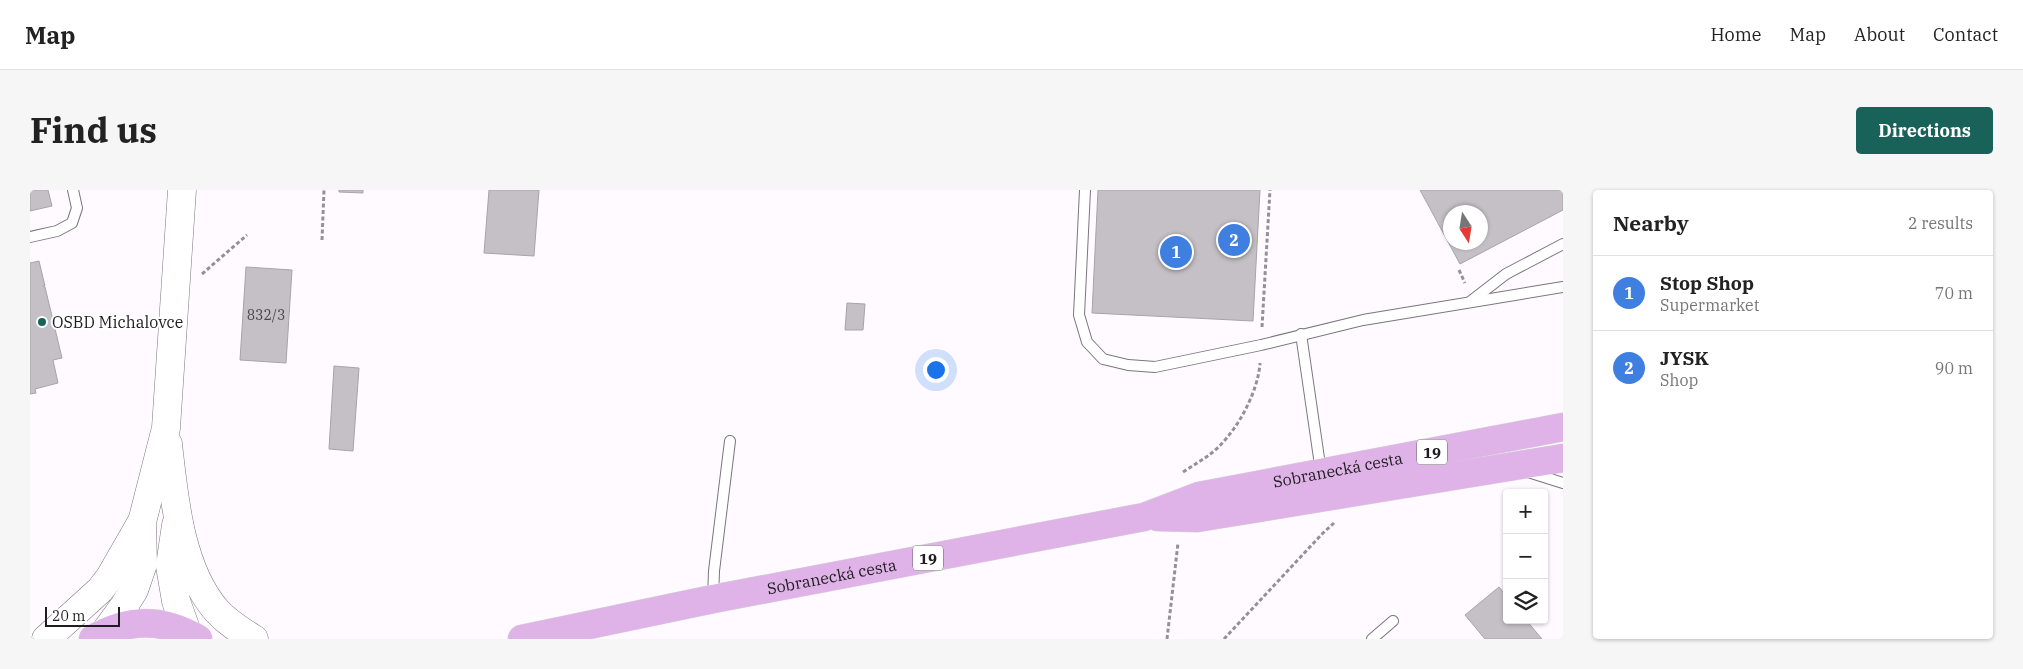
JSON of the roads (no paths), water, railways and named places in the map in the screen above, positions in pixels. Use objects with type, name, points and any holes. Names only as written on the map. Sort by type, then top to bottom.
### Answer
[{"type":"main road","name":"Sobranecká cesta","points":[[522,639],[713,599],[1144,517],[1199,496],[1563,427]]},
{"type":"main road","name":"Sobranecká cesta","points":[[1144,517],[1197,518],[1563,458]]},
{"type":"main road","points":[[99,635],[124,625],[144,623],[171,626],[193,636]]},
{"type":"street","points":[[182,190],[166,428],[176,518],[204,594],[218,612],[234,627],[254,639]]},
{"type":"street","points":[[99,635],[124,606],[134,590],[142,564],[142,522],[166,428]]},
{"type":"street","points":[[176,518],[170,566],[176,601],[193,636]]},
{"type":"street","points":[[46,639],[100,590],[110,577],[142,522]]},
{"type":"lane","points":[[30,237],[57,231],[72,223],[77,208],[73,190]]},
{"type":"lane","points":[[1085,190],[1079,315],[1087,342],[1103,359],[1128,366],[1155,368],[1363,320],[1563,287]]},
{"type":"lane","points":[[1470,302],[1506,274],[1563,244]]},
{"type":"lane","points":[[1301,334],[1321,472]]},
{"type":"lane","points":[[713,599],[714,571],[730,441]]},
{"type":"lane","points":[[1513,467],[1563,483]]},
{"type":"lane","points":[[1372,639],[1393,621]]},
{"type":"place","name":"JYSK","points":[[1234,240]]},
{"type":"place","name":"Stop Shop","points":[[1176,252]]},
{"type":"place","name":"OSBD Michalovce","points":[[42,322]]}]
